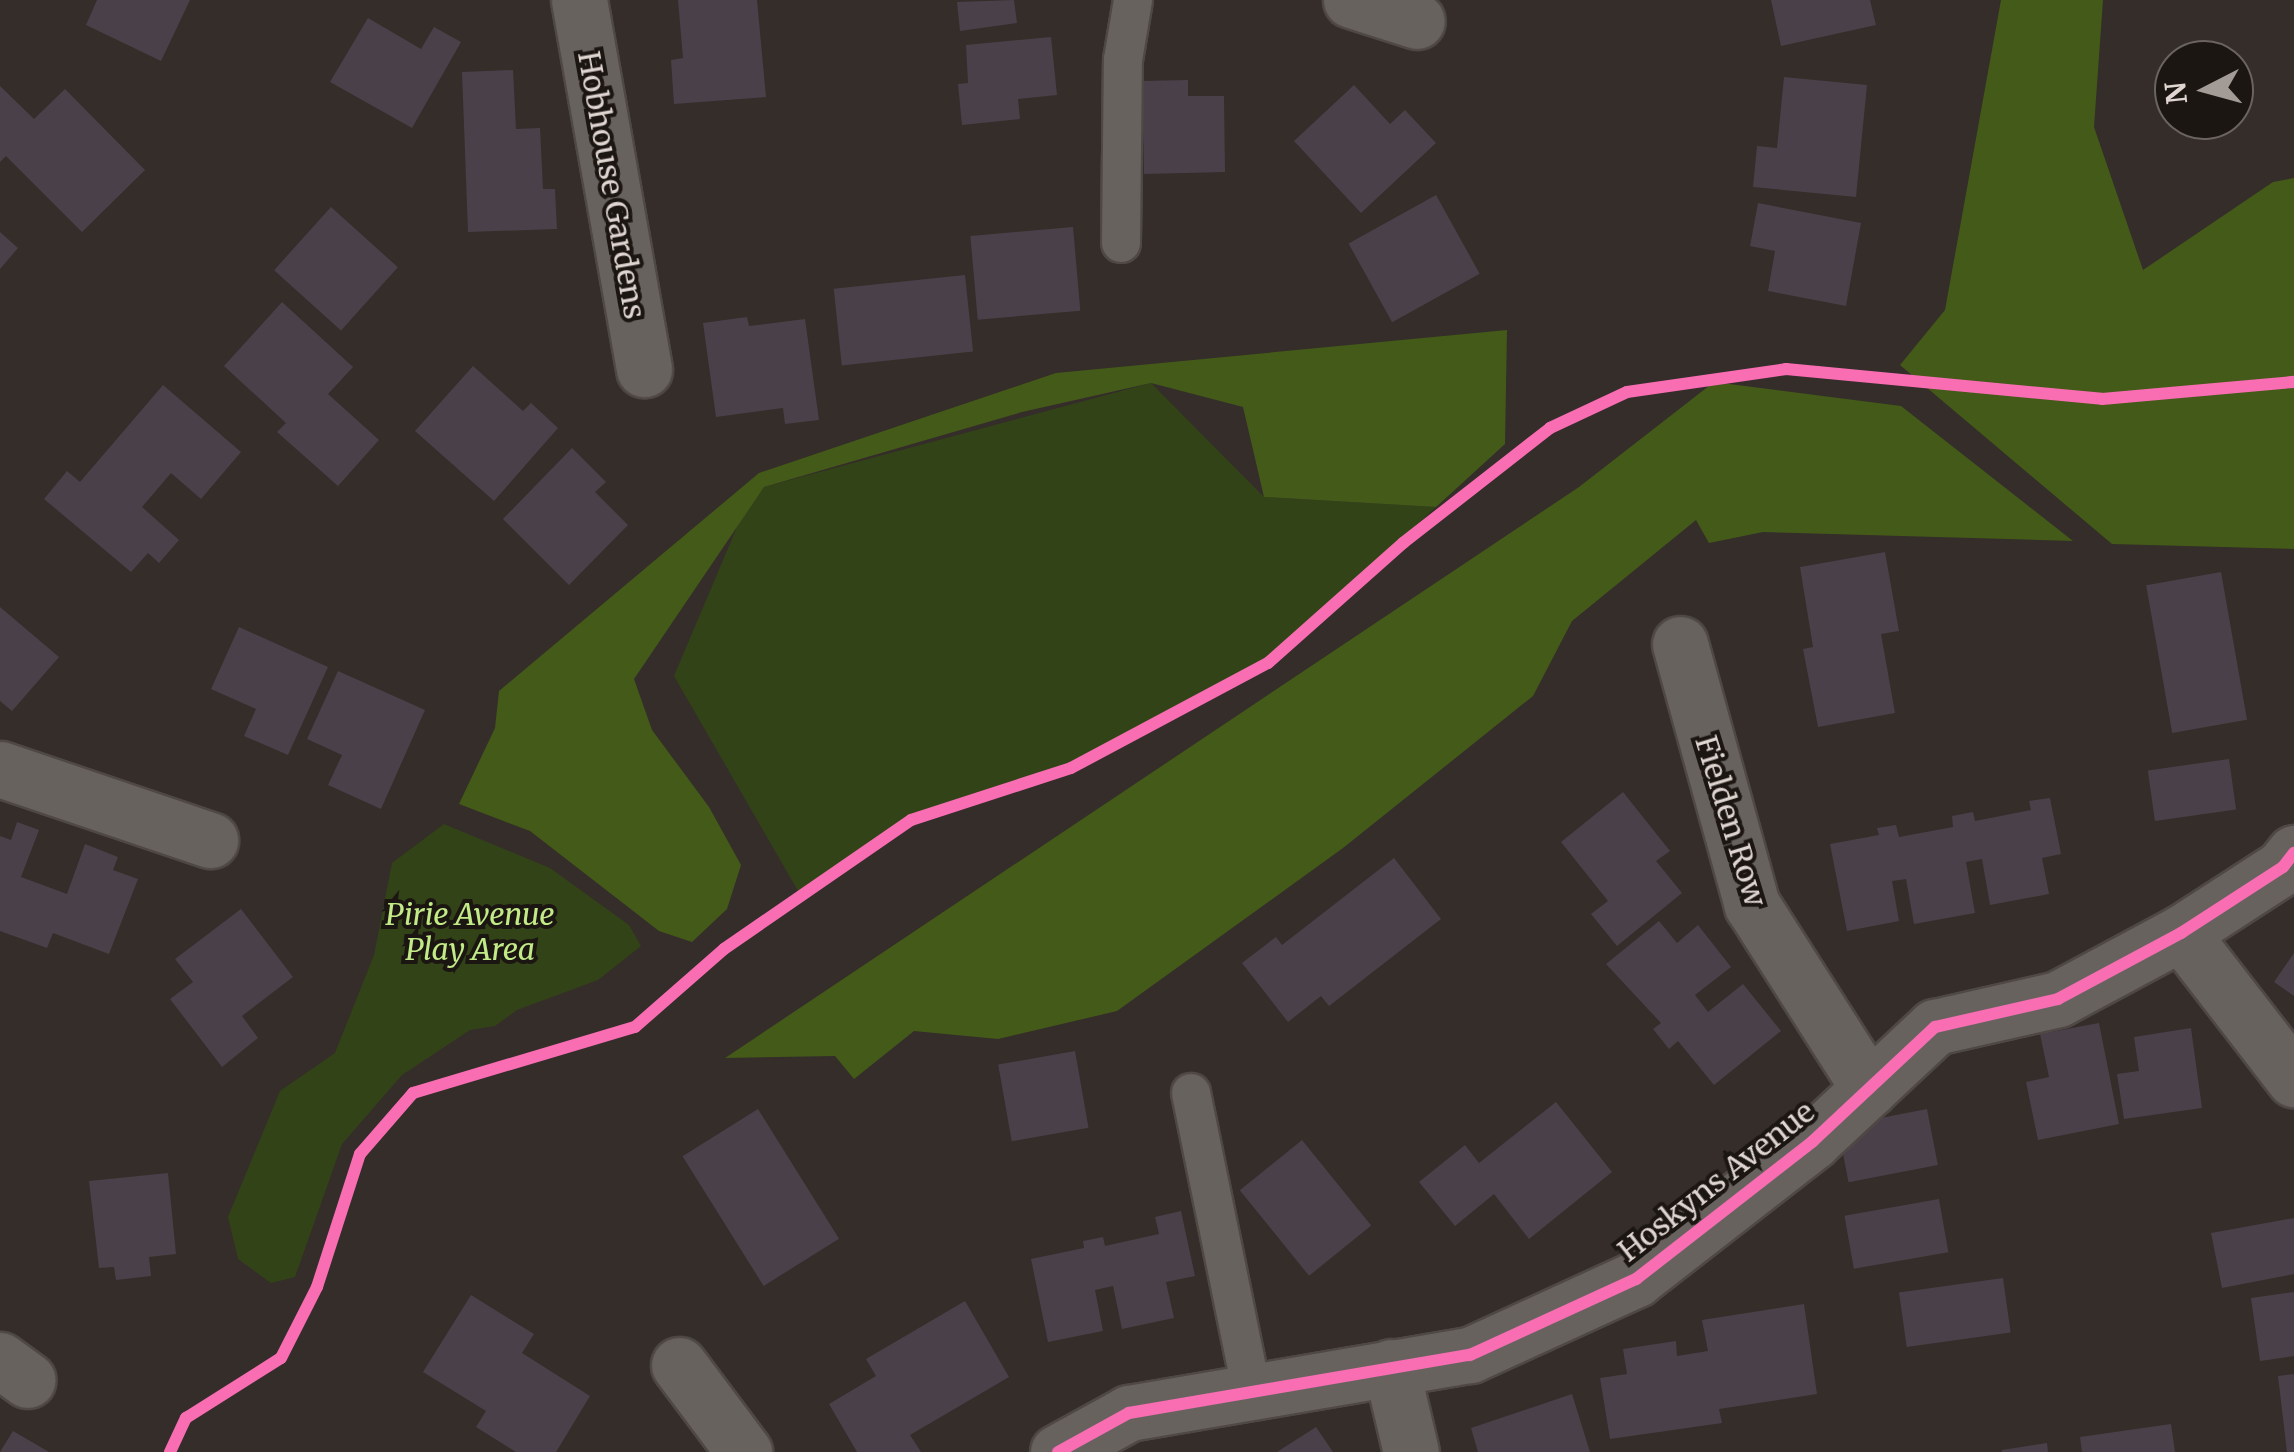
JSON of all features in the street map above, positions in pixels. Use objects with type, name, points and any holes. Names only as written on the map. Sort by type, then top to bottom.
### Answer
[{"type":"street","name":"Hobhouse Gardens","points":[[579,0],[644,369]]},
{"type":"street","points":[[1352,0],[1417,21]]},
{"type":"street","name":"Fielden Row","points":[[1680,644],[1752,904],[1868,1089]]},
{"type":"street","points":[[0,770],[210,840]]},
{"type":"street","name":"Hoskyns Avenue","points":[[1058,1452],[1128,1413],[1470,1354],[1636,1279],[1813,1141],[1935,1027],[2058,999],[2181,932],[2283,867],[2294,853]]},
{"type":"street","points":[[2181,932],[2294,1079]]},
{"type":"street","points":[[679,1365],[744,1452]]},
{"type":"street","points":[[1391,1367],[1410,1452]]},
{"type":"lane","points":[[1121,243],[1124,60],[1133,0]]},
{"type":"lane","points":[[1191,1093],[1251,1389]]},
{"type":"green space","points":[[2001,0],[2103,0],[2094,127],[2143,270],[2273,182],[2294,178],[2294,549],[2112,544],[1900,365],[1945,310]]},
{"type":"green space","points":[[1507,330],[1505,444],[1436,507],[1264,497],[1243,407],[1151,383],[1022,412],[764,487],[634,679],[652,730],[709,807],[741,865],[727,909],[692,942],[659,931],[530,831],[459,804],[495,728],[499,691],[759,473],[1056,373]]},
{"type":"green space","points":[[1714,382],[1901,406],[2073,541],[1763,532],[1709,543],[1696,520],[1572,621],[1533,696],[1343,848],[1117,1011],[998,1039],[914,1031],[854,1079],[835,1056],[725,1058],[1579,487]]},
{"type":"green space","points":[[1151,383],[1264,497],[1436,507],[1268,663],[1053,773],[911,820],[801,896],[674,676],[740,520],[764,487]]},
{"type":"green space","name":"Pirie Avenue Play Area","points":[[444,824],[550,868],[629,925],[641,946],[598,980],[517,1010],[495,1026],[470,1030],[402,1075],[342,1144],[295,1277],[271,1283],[238,1259],[228,1217],[280,1091],[335,1053],[374,955],[392,863]]},
{"type":"building","points":[[97,0],[190,0],[161,61],[86,25]]},
{"type":"building","points":[[678,0],[757,0],[766,97],[674,104],[671,60],[683,58]]},
{"type":"building","points":[[1014,0],[1017,23],[960,31],[957,2]]},
{"type":"building","points":[[1771,0],[1870,0],[1876,25],[1781,46]]},
{"type":"building","points":[[368,18],[421,49],[434,27],[461,42],[412,128],[330,82]]},
{"type":"building","points":[[1051,37],[1057,95],[1018,99],[1020,119],[962,125],[958,84],[968,83],[966,45]]},
{"type":"building","points":[[513,70],[516,129],[540,128],[543,189],[555,189],[557,229],[468,232],[462,72]]},
{"type":"building","points":[[1784,77],[1867,85],[1856,197],[1753,187],[1757,146],[1777,148]]},
{"type":"building","points":[[1188,80],[1188,96],[1224,96],[1225,172],[1144,174],[1142,81]]},
{"type":"building","points":[[1354,85],[1390,124],[1405,110],[1436,143],[1361,213],[1294,141]]},
{"type":"building","points":[[0,86],[34,119],[65,89],[145,170],[82,232],[6,156],[0,162]]},
{"type":"building","points":[[1436,195],[1480,274],[1392,322],[1349,243]]},
{"type":"building","points":[[1758,203],[1861,223],[1846,306],[1768,291],[1775,251],[1750,246]]},
{"type":"building","points":[[331,207],[398,267],[341,330],[274,270]]},
{"type":"building","points":[[1073,227],[1080,311],[978,320],[970,236]]},
{"type":"building","points":[[0,232],[18,248],[0,269]]},
{"type":"building","points":[[965,275],[973,352],[842,365],[834,289]]},
{"type":"building","points":[[282,302],[353,367],[328,394],[379,440],[338,486],[277,432],[286,423],[224,366]]},
{"type":"building","points":[[747,317],[749,326],[805,319],[819,420],[785,424],[783,408],[716,417],[703,323]]},
{"type":"building","points":[[473,366],[523,411],[531,403],[558,428],[494,501],[415,431]]},
{"type":"building","points":[[163,385],[241,452],[201,499],[171,473],[142,507],[179,540],[159,563],[148,553],[131,572],[44,499],[67,471],[80,482]]},
{"type":"building","points":[[572,448],[606,482],[595,492],[628,525],[569,585],[503,519]]},
{"type":"building","points":[[1885,552],[1899,631],[1881,634],[1895,713],[1818,727],[1803,649],[1813,647],[1800,567]]},
{"type":"building","points":[[2221,572],[2247,720],[2172,733],[2146,585]]},
{"type":"building","points":[[0,607],[59,657],[12,711],[0,701]]},
{"type":"building","points":[[239,627],[328,667],[288,755],[244,736],[256,709],[211,689]]},
{"type":"building","points":[[338,671],[425,710],[381,809],[328,785],[342,755],[307,739]]},
{"type":"building","points":[[2229,759],[2236,810],[2155,821],[2148,770]]},
{"type":"building","points":[[1623,792],[1670,851],[1656,861],[1682,893],[1617,946],[1591,914],[1608,901],[1561,842]]},
{"type":"building","points":[[2050,798],[2061,854],[2042,858],[2049,894],[1990,905],[1982,859],[1966,862],[1975,913],[1914,924],[1906,879],[1892,881],[1899,921],[1847,931],[1830,844],[1879,835],[1877,828],[1896,825],[1899,837],[1953,827],[1952,816],[1973,812],[1975,821],[2031,810],[2029,801]]},
{"type":"building","points":[[17,822],[39,830],[21,877],[67,894],[85,844],[118,857],[113,870],[138,879],[109,954],[53,933],[47,948],[0,931],[0,836],[11,840]]},
{"type":"building","points":[[1394,858],[1441,919],[1329,1006],[1321,996],[1288,1022],[1242,963],[1276,937],[1282,945]]},
{"type":"building","points":[[241,909],[293,977],[242,1016],[258,1038],[222,1067],[170,999],[193,982],[175,959]]},
{"type":"building","points":[[1659,921],[1677,943],[1698,925],[1731,967],[1695,995],[1708,1012],[1743,984],[1781,1031],[1714,1085],[1678,1041],[1669,1049],[1653,1029],[1661,1023],[1606,964]]},
{"type":"building","points":[[2294,953],[2294,996],[2274,982]]},
{"type":"building","points":[[2099,1023],[2119,1124],[2038,1140],[2026,1082],[2049,1077],[2040,1034]]},
{"type":"building","points":[[2191,1028],[2202,1108],[2124,1119],[2117,1074],[2139,1071],[2134,1037]]},
{"type":"building","points":[[1075,1051],[1089,1128],[1012,1141],[998,1065]]},
{"type":"building","points":[[1556,1102],[1612,1172],[1529,1239],[1494,1194],[1455,1226],[1419,1182],[1465,1145],[1479,1163]]},
{"type":"building","points":[[758,1109],[839,1239],[764,1286],[683,1156]]},
{"type":"building","points":[[1927,1109],[1938,1165],[1849,1182],[1838,1126]]},
{"type":"building","points":[[1302,1140],[1371,1225],[1309,1276],[1240,1190]]},
{"type":"building","points":[[168,1173],[176,1254],[149,1257],[151,1276],[116,1280],[114,1267],[99,1268],[89,1181]]},
{"type":"building","points":[[1939,1199],[1948,1252],[1854,1269],[1844,1216]]},
{"type":"building","points":[[1181,1211],[1195,1276],[1166,1282],[1174,1318],[1122,1329],[1113,1286],[1095,1290],[1103,1331],[1048,1342],[1031,1259],[1084,1248],[1083,1241],[1103,1237],[1105,1246],[1159,1234],[1155,1217]]},
{"type":"building","points":[[2294,1218],[2294,1274],[2222,1288],[2211,1233]]},
{"type":"building","points":[[2003,1278],[2011,1332],[1907,1347],[1899,1293]]},
{"type":"building","points":[[2294,1292],[2294,1356],[2260,1361],[2251,1298]]},
{"type":"building","points":[[471,1295],[534,1334],[522,1353],[590,1396],[556,1452],[516,1452],[476,1427],[486,1411],[423,1372]]},
{"type":"building","points":[[965,1301],[1009,1377],[910,1435],[921,1452],[857,1452],[829,1404],[876,1376],[866,1359]]},
{"type":"building","points":[[1804,1304],[1817,1394],[1719,1409],[1722,1423],[1610,1439],[1600,1378],[1627,1374],[1623,1349],[1676,1341],[1677,1356],[1708,1351],[1702,1320]]},
{"type":"building","points":[[2294,1374],[2294,1452],[2287,1452],[2278,1376]]},
{"type":"building","points":[[1572,1394],[1590,1452],[1478,1452],[1471,1428]]},
{"type":"building","points":[[2171,1424],[2175,1452],[2082,1452],[2080,1437]]},
{"type":"building","points":[[1316,1427],[1333,1452],[1277,1452]]},
{"type":"building","points":[[13,1431],[49,1452],[0,1452]]},
{"type":"building","points":[[2047,1443],[2048,1452],[2002,1452],[2002,1450]]},
{"type":"cycle path","points":[[170,1452],[186,1418],[281,1358],[317,1287],[360,1154],[413,1093],[635,1027],[724,949],[911,820],[1071,768],[1268,663],[1403,543],[1550,428],[1627,392],[1786,369],[2102,399],[2294,382]]},
{"type":"cycle path","points":[[1058,1452],[1129,1413],[1470,1355],[1636,1279],[1813,1141],[1935,1027],[2058,999],[2181,933],[2283,867],[2294,853]]}]
